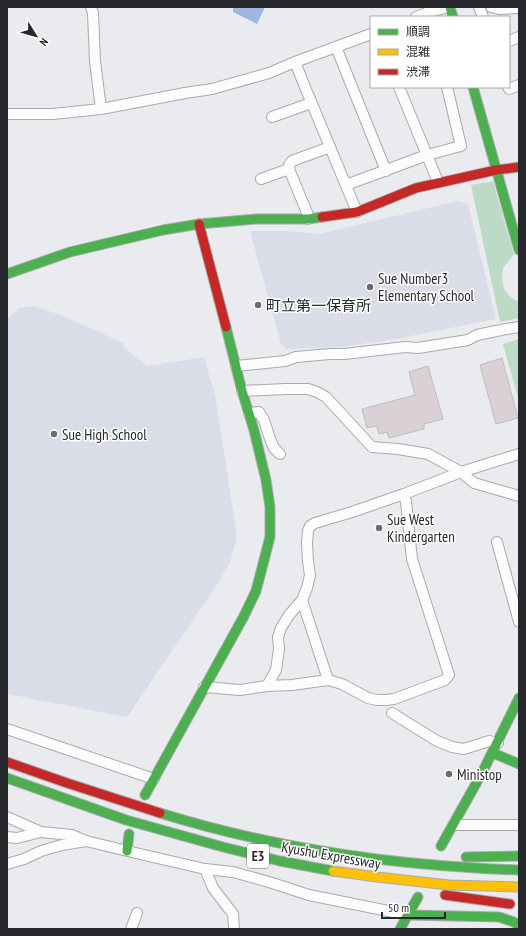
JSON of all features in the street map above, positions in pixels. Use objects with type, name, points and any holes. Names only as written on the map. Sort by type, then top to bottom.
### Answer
[{"type":"main road","points":[[473,88],[519,250]]},
{"type":"main road","points":[[7,274],[70,252],[163,230],[199,224],[257,219],[308,219],[357,212],[416,188],[496,170],[519,167]]},
{"type":"main road","points":[[145,796],[244,616],[256,591],[264,565],[270,537],[270,507],[266,480],[199,224]]},
{"type":"main road","points":[[441,846],[493,753],[519,698]]},
{"type":"main road","points":[[493,753],[519,764]]},
{"type":"main road","name":"Kyushu Expressway","points":[[7,762],[37,774],[135,805],[258,839],[339,854],[382,860],[452,867],[519,870]]},
{"type":"main road","name":"Kyushu Expressway","points":[[7,778],[126,820],[280,861],[377,877],[449,885],[519,887]]},
{"type":"main road","points":[[127,851],[129,834]]},
{"type":"main road","points":[[258,839],[365,854],[441,857]]},
{"type":"main road","points":[[456,857],[519,856]]},
{"type":"main road","points":[[280,861],[364,882],[417,892],[408,915],[400,929]]},
{"type":"main road","points":[[440,894],[510,904]]},
{"type":"main road","points":[[408,915],[499,918],[514,922],[519,926]]},
{"type":"street","points":[[91,7],[93,13],[95,61],[101,109]]},
{"type":"street","points":[[419,16],[450,7]]},
{"type":"street","points":[[491,7],[500,9],[519,8]]},
{"type":"street","points":[[7,114],[53,114],[101,109],[212,89],[269,73],[370,34]]},
{"type":"street","points":[[336,47],[386,171]]},
{"type":"street","points":[[295,62],[357,212]]},
{"type":"street","points":[[508,88],[519,85]]},
{"type":"street","points":[[399,88],[438,182]]},
{"type":"street","points":[[346,186],[427,155],[461,146],[447,88]]},
{"type":"street","points":[[272,117],[311,103]]},
{"type":"street","points":[[308,219],[308,215],[289,169],[289,165],[292,161],[330,147]]},
{"type":"street","points":[[261,179],[289,169]]},
{"type":"street","points":[[236,366],[285,361],[296,357],[344,354],[405,347],[418,348],[468,340],[477,335],[519,327]]},
{"type":"street","points":[[242,391],[308,389],[318,392],[326,397],[372,447],[398,448],[428,454],[461,472],[474,483],[519,496]]},
{"type":"street","points":[[249,413],[259,412],[264,420],[274,448],[280,454]]},
{"type":"street","points":[[267,686],[276,670],[279,649],[278,637],[281,628],[289,615],[302,600],[310,575],[307,543],[310,526],[315,523],[404,494],[461,472],[519,454]]},
{"type":"street","points":[[204,687],[240,690],[328,680],[342,684],[368,698],[386,700],[394,699],[445,680],[449,675],[412,559],[404,494]]},
{"type":"street","points":[[497,542],[519,622]]},
{"type":"street","points":[[302,600],[328,680]]},
{"type":"street","points":[[392,713],[437,741],[452,747],[464,749],[489,741],[498,743]]},
{"type":"street","points":[[7,729],[154,779]]},
{"type":"street","points":[[7,817],[40,832],[72,835],[127,851],[205,869],[233,872],[309,894],[408,915]]},
{"type":"street","points":[[454,825],[519,825]]},
{"type":"street","points":[[7,838],[17,838],[40,832]]},
{"type":"street","points":[[7,864],[24,859],[41,851],[86,840]]},
{"type":"street","points":[[205,869],[213,888],[233,914],[234,929]]},
{"type":"street","points":[[132,929],[137,913]]},
{"type":"shaded area","points":[[458,201],[468,204],[496,319],[396,339],[340,347],[287,349],[281,344],[250,231],[288,231],[319,234]]},
{"type":"shaded area","points":[[33,306],[58,314],[124,343],[123,347],[147,366],[204,357],[215,395],[236,530],[236,541],[230,562],[216,586],[127,717],[7,694],[7,319],[20,308]]},
{"type":"green space","points":[[493,181],[514,255],[503,268],[502,278],[504,289],[510,297],[519,302],[519,318],[500,322],[471,185]]},
{"type":"green space","points":[[519,339],[519,401],[503,344]]},
{"type":"water","points":[[233,7],[265,7],[257,24],[233,12]]},
{"type":"building","points":[[502,358],[518,418],[496,424],[480,365]]},
{"type":"building","points":[[428,366],[443,419],[424,424],[424,429],[389,438],[387,432],[379,434],[377,426],[367,428],[362,409],[415,395],[409,372]]},
{"type":"traffic: fast","points":[[450,7],[453,16]]},
{"type":"traffic: fast","points":[[473,88],[519,250]]},
{"type":"traffic: fast","points":[[7,274],[70,252],[163,230],[199,224],[257,219],[308,219],[322,217]]},
{"type":"traffic: fast","points":[[145,795],[244,616],[256,591],[270,537],[270,507],[266,480],[226,327]]},
{"type":"traffic: fast","points":[[441,846],[482,773],[519,698]]},
{"type":"traffic: fast","points":[[493,753],[519,764]]},
{"type":"traffic: fast","points":[[7,778],[126,820],[223,847],[280,861],[333,871]]},
{"type":"traffic: fast","points":[[160,813],[248,837],[337,854],[382,860],[473,868],[519,870]]},
{"type":"traffic: fast","points":[[127,851],[129,834]]},
{"type":"traffic: fast","points":[[466,857],[519,856]]},
{"type":"traffic: fast","points":[[400,929],[418,897]]},
{"type":"traffic: fast","points":[[408,915],[499,917],[514,922],[519,926]]},
{"type":"traffic: slow","points":[[333,871],[449,885],[519,887]]},
{"type":"traffic: jam","points":[[322,217],[357,212],[416,188],[496,170],[519,167]]},
{"type":"traffic: jam","points":[[199,224],[226,327]]},
{"type":"traffic: jam","points":[[7,762],[160,813]]},
{"type":"traffic: jam","points":[[445,895],[510,904]]},
{"type":"place","name":"Sue Number3 Elementary School","points":[[370,287]]},
{"type":"place","name":"町立第一保育所","points":[[258,305]]},
{"type":"place","name":"Sue High School","points":[[54,434]]},
{"type":"place","name":"Sue West Kindergarten","points":[[379,528]]},
{"type":"place","name":"Ministop","points":[[449,774]]}]
